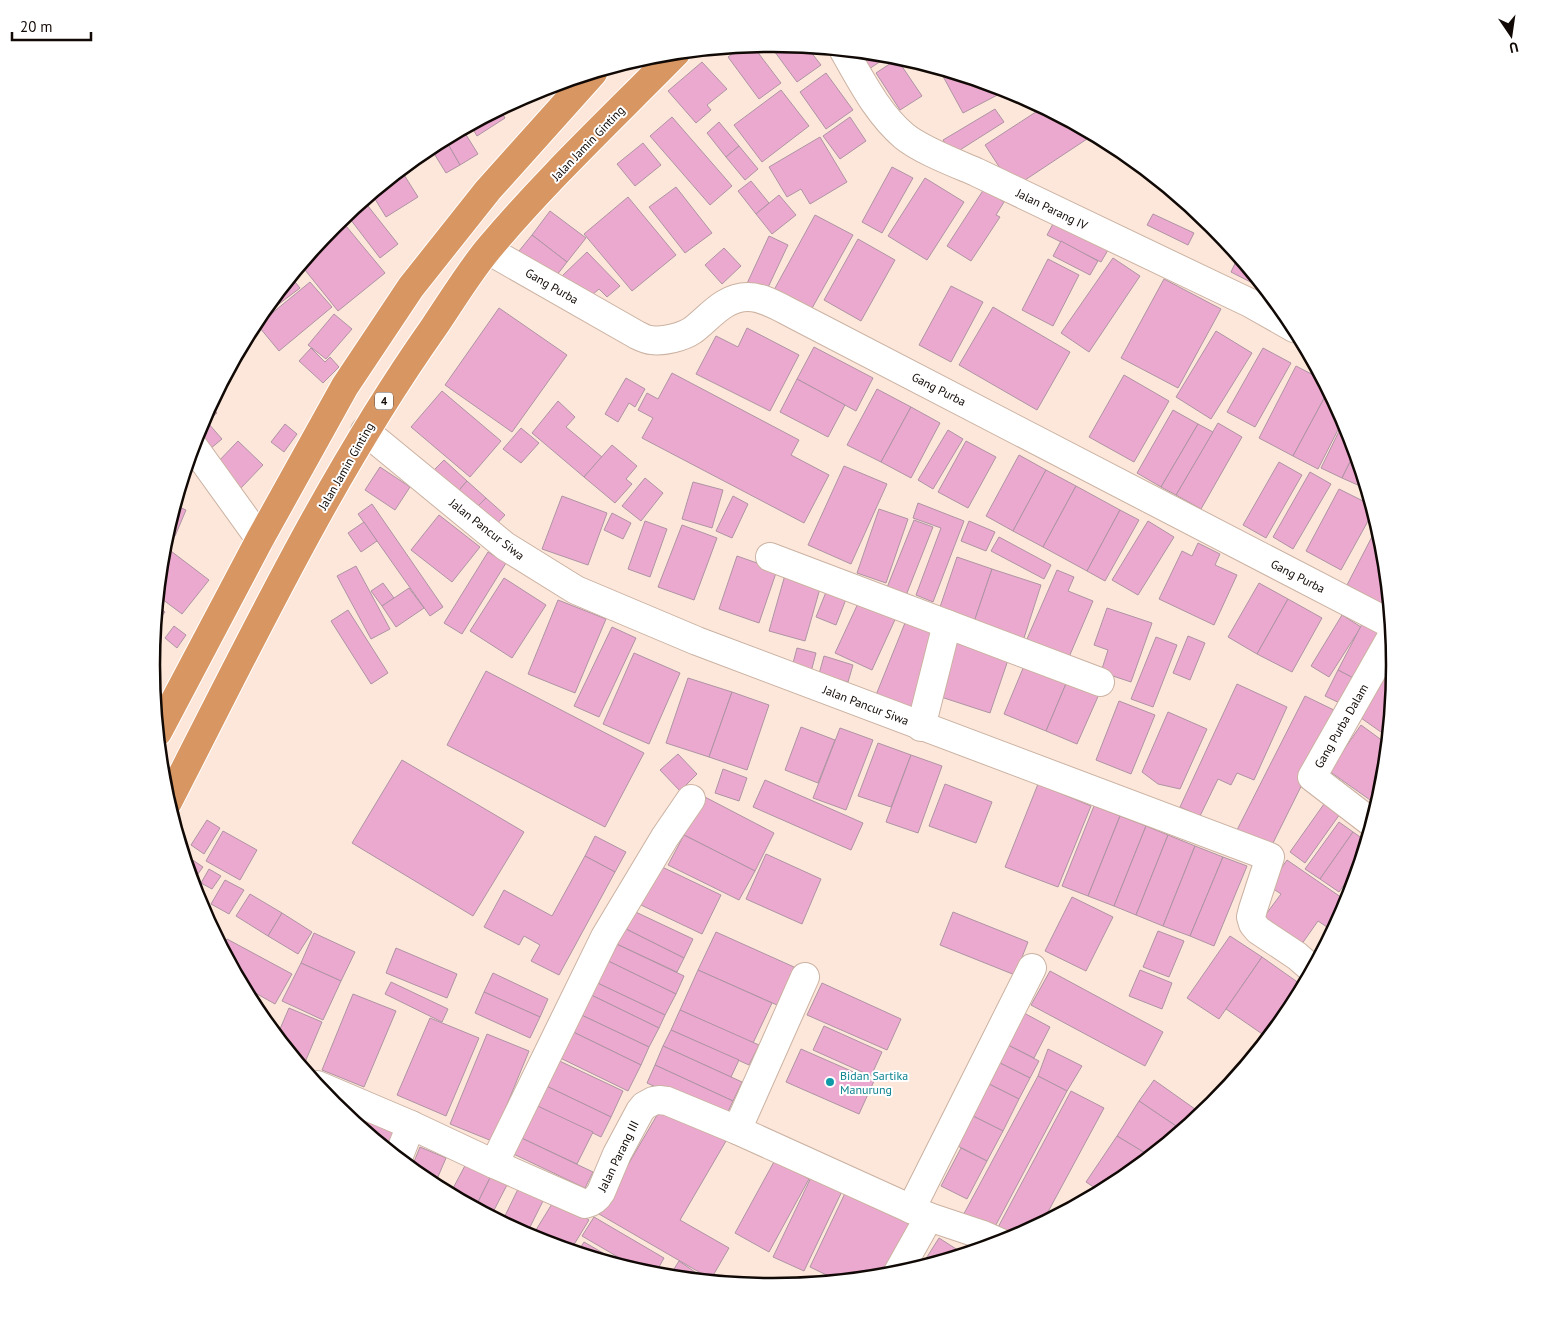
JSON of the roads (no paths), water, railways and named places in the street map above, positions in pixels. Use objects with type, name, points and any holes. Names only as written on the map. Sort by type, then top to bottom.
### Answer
[{"type":"highway","name":"Jalan Jamin Ginting","points":[[173,791],[258,623],[365,431],[405,368],[488,250],[563,167],[667,62]]},
{"type":"highway","points":[[163,723],[260,539],[345,386],[411,287],[488,190],[585,82]]},
{"type":"street","name":"Jalan Parang IV","points":[[848,57],[878,109],[904,136],[944,159],[985,176],[1241,299],[1279,320]]},
{"type":"street","name":"Gang Purba","points":[[488,250],[637,335],[651,340],[668,339],[691,332],[709,315],[731,300],[748,297],[763,300],[804,319],[1385,621]]},
{"type":"street","name":"Jalan Pancur Siwa","points":[[365,431],[505,546],[576,590],[697,641],[921,727],[1270,856],[1253,908],[1251,917],[1253,924],[1258,930],[1297,956],[1307,966]]},
{"type":"street","points":[[198,454],[260,539]]},
{"type":"street","points":[[770,557],[1100,682]]},
{"type":"street","points":[[921,727],[947,624]]},
{"type":"street","name":"Gang Purba Dalam","points":[[1366,819],[1312,777],[1386,647]]},
{"type":"street","points":[[494,1164],[605,937],[665,837],[691,799]]},
{"type":"street","points":[[900,1265],[920,1213],[1032,968]]},
{"type":"street","points":[[737,1130],[804,977]]},
{"type":"street","name":"Jalan Parang III","points":[[333,1092],[585,1204],[598,1198],[617,1154],[640,1110],[653,1101],[668,1101],[737,1130],[920,1213],[991,1238]]},
{"type":"street","points":[[400,1152],[411,1125]]},
{"type":"place","name":"Bidan Sartika Manurung","points":[[830,1082]]}]
